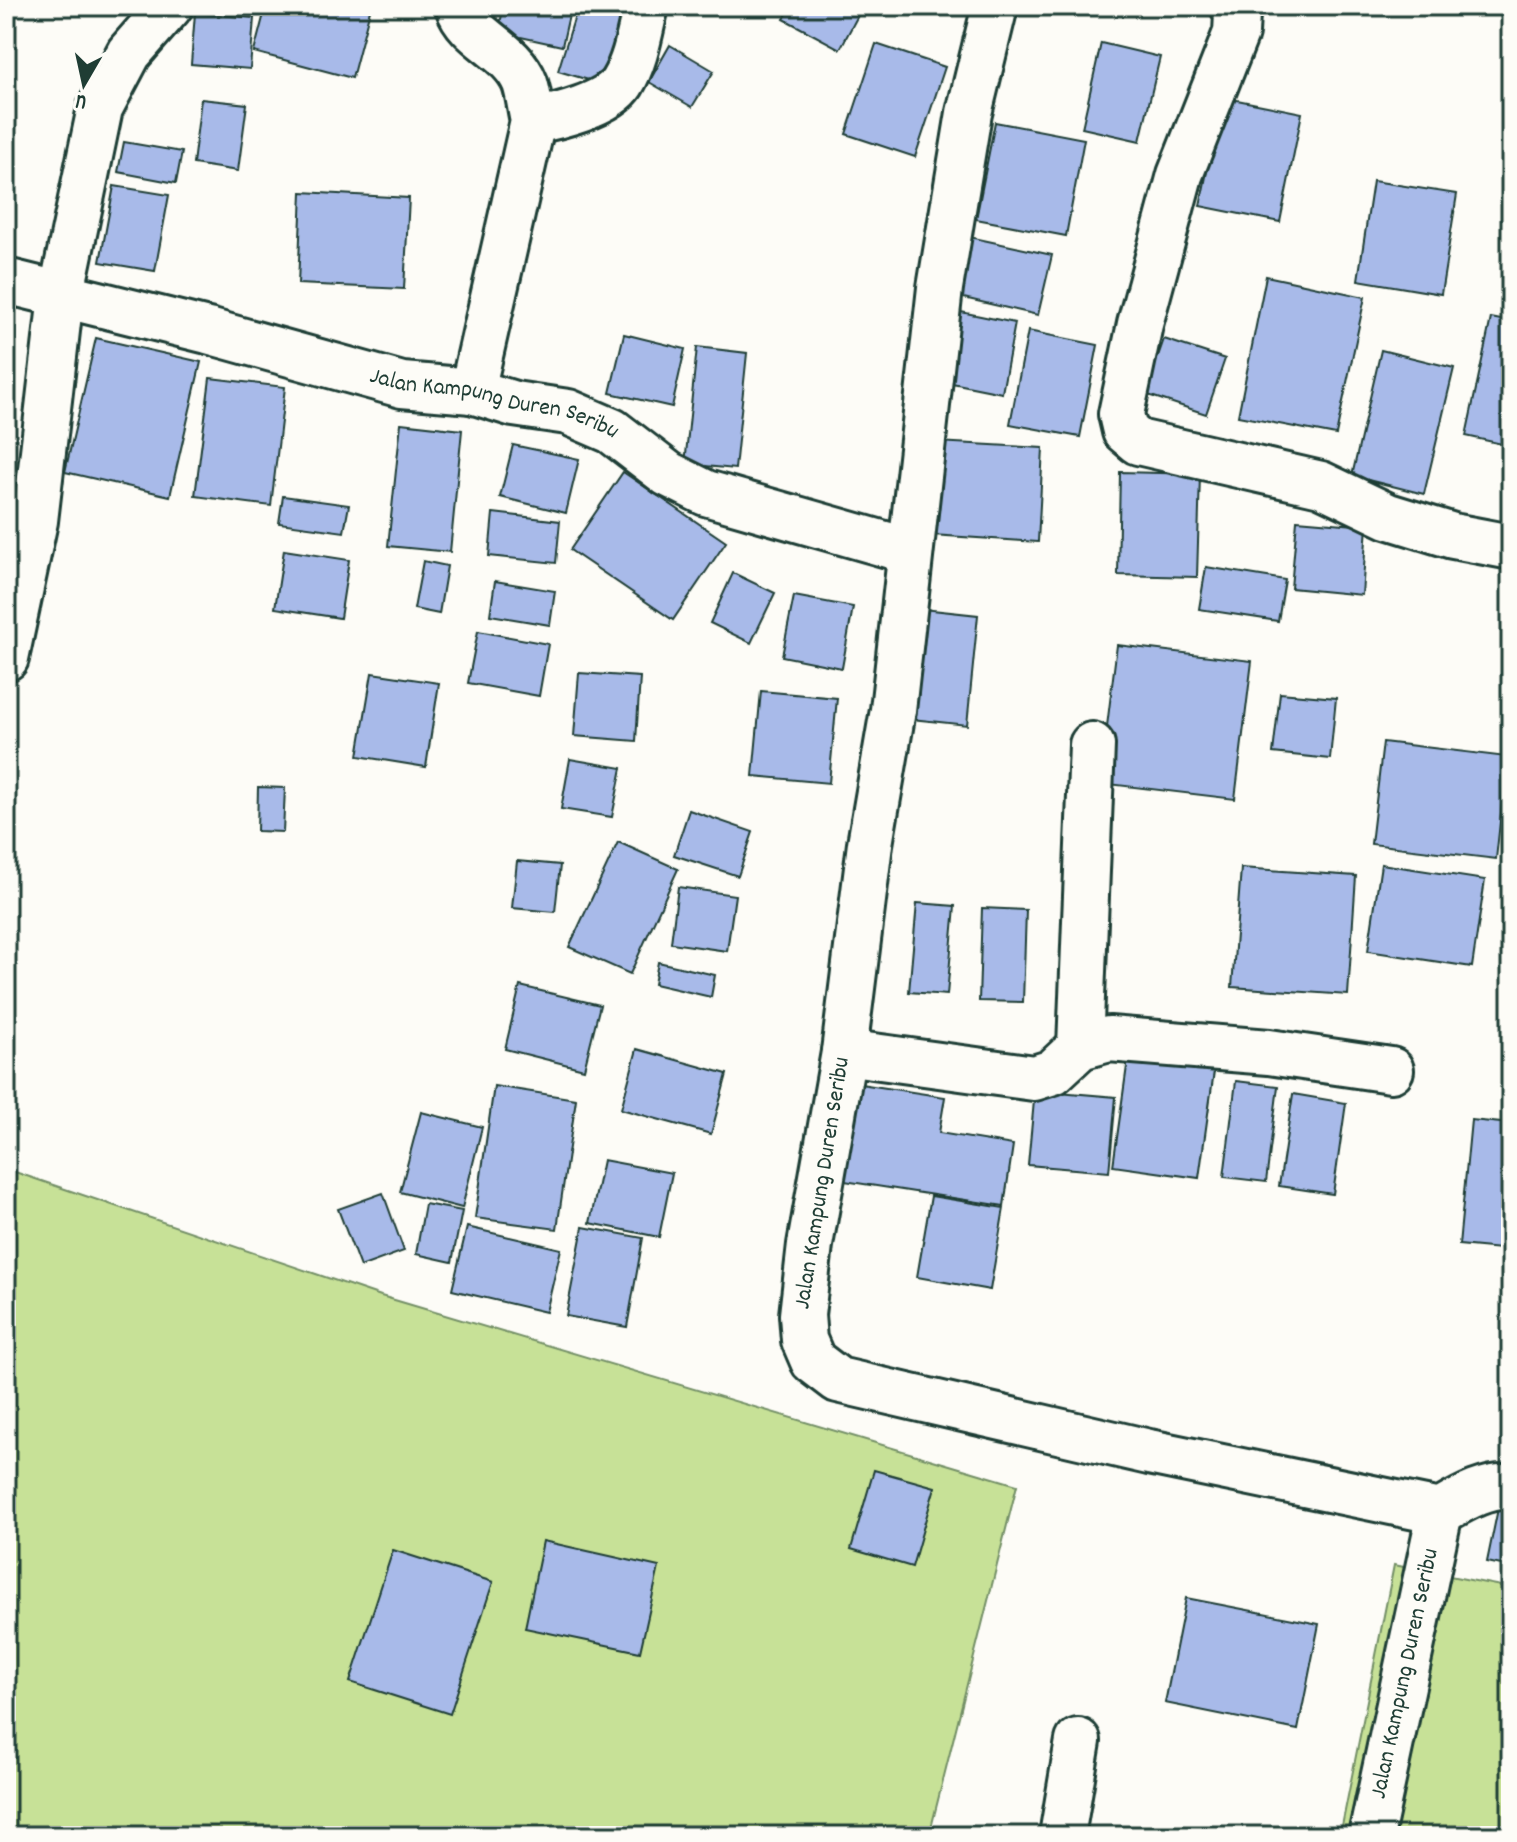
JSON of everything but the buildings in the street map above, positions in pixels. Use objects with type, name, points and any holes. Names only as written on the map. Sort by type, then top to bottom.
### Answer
[{"type":"street","points":[[6,658],[35,521],[61,296],[100,108],[129,53],[170,6]]},
{"type":"street","points":[[458,6],[463,22],[508,59],[524,81],[533,121],[472,391]]},
{"type":"street","points":[[533,121],[561,116],[616,90],[634,57],[646,6]]},
{"type":"street","name":"Jalan Kampung Duren Seribu","points":[[995,6],[969,113],[940,288],[893,710],[870,844],[844,1052],[810,1245],[802,1315],[804,1340],[813,1361],[838,1380],[1149,1452],[1440,1512],[1371,1836]]},
{"type":"street","points":[[1233,6],[1237,14],[1236,33],[1180,175],[1140,324],[1121,414],[1125,431],[1138,442],[1321,484],[1388,516],[1453,536],[1511,547]]},
{"type":"street","name":"Jalan Kampung Duren Seribu","points":[[6,281],[208,331],[402,385],[472,391],[514,404],[568,412],[612,431],[668,474],[706,493],[909,551]]},
{"type":"street","points":[[1080,1047],[1092,745]]},
{"type":"street","points":[[844,1052],[1034,1078],[1053,1072],[1080,1047],[1109,1039],[1269,1052],[1391,1070]]},
{"type":"street","points":[[1440,1512],[1468,1496],[1502,1486],[1511,1487]]},
{"type":"street","points":[[1062,1836],[1078,1741]]},
{"type":"green space","points":[[6,1169],[381,1296],[1017,1485],[929,1836],[6,1836]]},
{"type":"green space","points":[[1394,1565],[1511,1588],[1511,1836],[1340,1836]]}]
